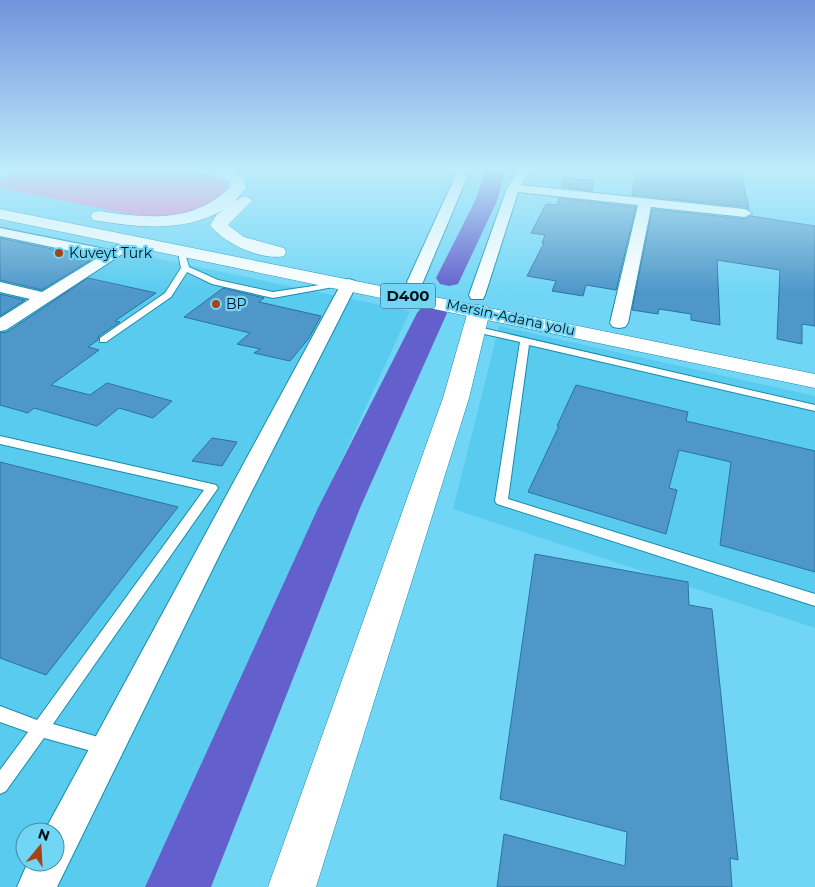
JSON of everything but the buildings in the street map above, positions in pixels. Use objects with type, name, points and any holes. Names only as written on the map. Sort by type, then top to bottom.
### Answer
[{"type":"main road","name":"Mersin-Adana yolu","points":[[56,209],[405,280],[476,311],[619,323],[815,362]]},
{"type":"main road","points":[[86,214],[125,221],[174,220],[198,215],[211,209]]},
{"type":"main road","points":[[231,209],[219,225],[225,234],[242,243],[291,256]]},
{"type":"main road","name":"Mersin-Adana yolu","points":[[0,214],[135,241],[183,259],[344,278],[476,311],[815,381]]},
{"type":"main road","points":[[344,278],[405,280]]},
{"type":"main road","points":[[292,887],[456,398],[476,311]]},
{"type":"street","points":[[405,280],[443,209]]},
{"type":"street","points":[[476,311],[507,209]]},
{"type":"street","points":[[619,323],[643,209]]},
{"type":"street","points":[[712,209],[745,213]]},
{"type":"street","points":[[0,232],[113,255]]},
{"type":"street","points":[[0,326],[135,241]]},
{"type":"street","points":[[65,832],[207,554],[344,278]]},
{"type":"street","points":[[0,287],[45,298]]},
{"type":"street","points":[[37,887],[44,872]]},
{"type":"lane","points":[[103,340],[168,295],[183,259]]},
{"type":"lane","points":[[476,311],[525,341],[815,408]]},
{"type":"lane","points":[[525,341],[501,501],[815,600]]},
{"type":"lane","points":[[0,440],[212,488],[0,785]]},
{"type":"lane","points":[[0,714],[40,729],[108,748]]},
{"type":"shaded area","points":[[106,209],[200,209],[186,216],[154,219]]},
{"type":"shaded area","points":[[0,226],[410,311],[145,887],[0,887]]},
{"type":"shaded area","points":[[499,326],[815,396],[815,628],[453,509]]},
{"type":"waterway","points":[[449,278],[482,209]]},
{"type":"waterway","points":[[178,887],[339,508],[432,313]]},
{"type":"place","name":"Kuveyt Türk","points":[[59,253]]},
{"type":"place","name":"BP","points":[[216,304]]}]
